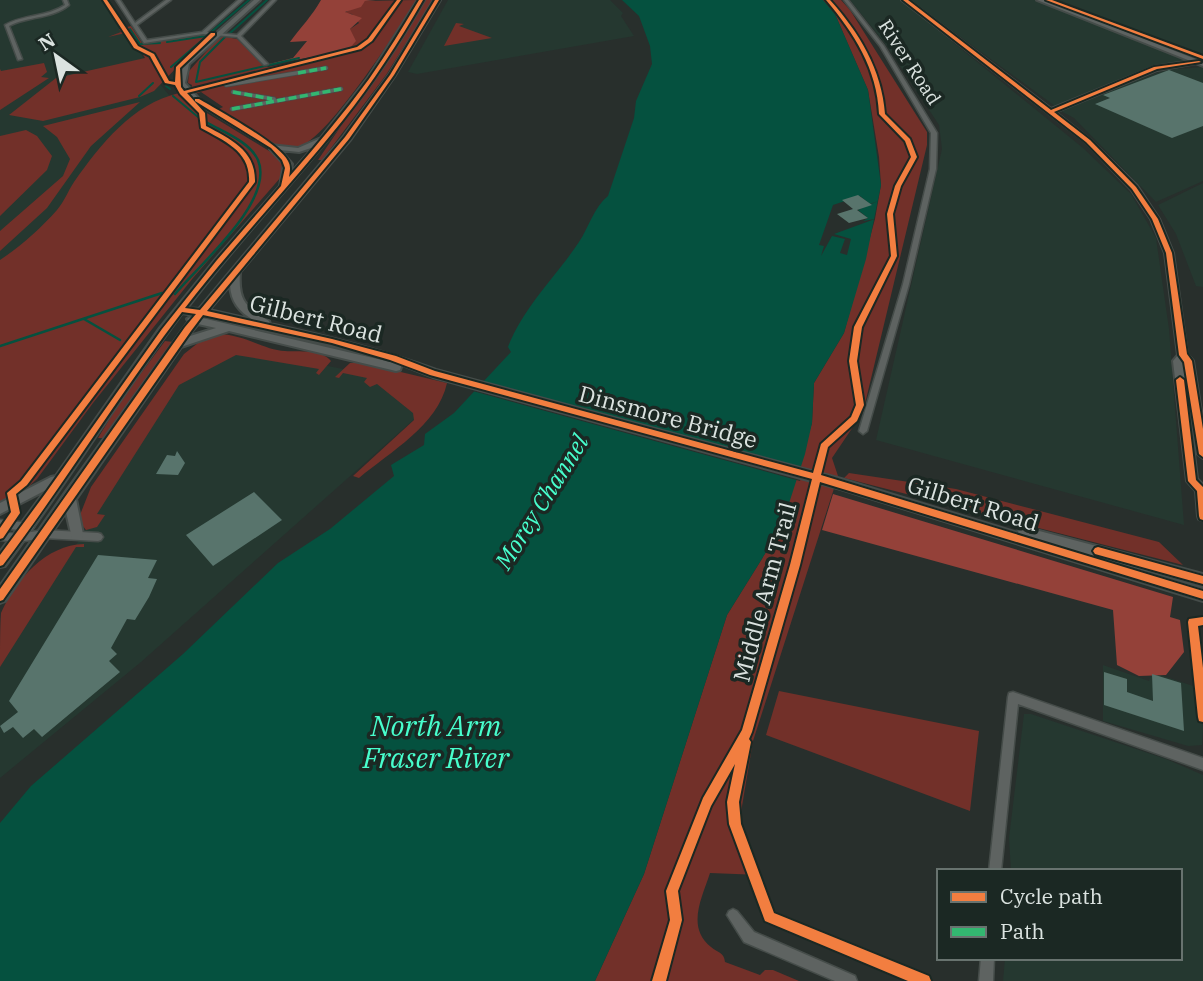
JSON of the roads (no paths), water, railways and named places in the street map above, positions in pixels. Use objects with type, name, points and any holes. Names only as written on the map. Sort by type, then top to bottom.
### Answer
[{"type":"main road","points":[[0,562],[177,314],[328,137],[421,0]]},
{"type":"main road","points":[[0,597],[198,316],[347,138],[392,75],[438,0]]},
{"type":"main road","points":[[1040,0],[1202,61]]},
{"type":"main road","points":[[1048,0],[1202,61]]},
{"type":"main road","points":[[273,147],[299,150],[328,137]]},
{"type":"main road","points":[[273,147],[288,164],[283,191]]},
{"type":"main road","points":[[237,267],[234,293],[237,301],[248,313],[274,329]]},
{"type":"main road","name":"Gilbert Road","points":[[177,314],[274,329],[393,358],[435,374]]},
{"type":"main road","name":"Gilbert Road","points":[[198,316],[230,328],[435,374]]},
{"type":"main road","points":[[178,345],[230,328]]},
{"type":"main road","name":"Dinsmore Bridge","points":[[435,374],[885,497]]},
{"type":"main road","points":[[0,509],[59,479]]},
{"type":"main road","points":[[69,496],[76,534]]},
{"type":"main road","name":"Gilbert Road","points":[[885,497],[1203,580]]},
{"type":"main road","name":"Gilbert Road","points":[[885,497],[1203,594]]},
{"type":"street","points":[[118,0],[149,43],[202,33],[238,36],[267,64]]},
{"type":"street","points":[[135,25],[169,0]]},
{"type":"street","points":[[202,33],[241,0]]},
{"type":"street","points":[[257,0],[186,64],[182,76],[185,88],[210,110],[273,147]]},
{"type":"street","points":[[238,36],[274,0]]},
{"type":"street","name":"River Road","points":[[846,0],[882,46],[930,122],[934,133],[933,169],[906,284],[863,431]]},
{"type":"street","points":[[905,0],[1006,81],[1135,191]]},
{"type":"street","points":[[20,59],[7,26],[20,19],[56,12],[66,2]]},
{"type":"street","points":[[1050,112],[1147,74],[1189,67],[1202,61]]},
{"type":"street","points":[[226,85],[326,68]]},
{"type":"street","points":[[1006,81],[1097,148],[1135,191],[1155,219],[1169,253],[1183,355],[1188,361],[1203,454]]},
{"type":"street","points":[[232,109],[341,89]]},
{"type":"street","points":[[233,92],[289,102]]},
{"type":"street","points":[[1050,112],[1049,115],[1092,149],[1110,169]]},
{"type":"street","points":[[1183,355],[1178,361],[1186,444],[1192,481],[1202,489],[1203,516]]},
{"type":"street","points":[[0,524],[27,526],[44,534]]},
{"type":"street","points":[[0,536],[18,538],[44,534],[76,534],[98,537]]},
{"type":"street","points":[[995,869],[1013,697],[1203,764]]},
{"type":"street","points":[[733,915],[749,937],[850,981]]},
{"type":"street","points":[[986,981],[988,960]]},
{"type":"water","name":"North Arm Fraser River","points":[[622,0],[823,0],[835,14],[868,90],[881,185],[866,259],[844,333],[814,383],[812,423],[805,454],[781,528],[727,615],[644,874],[595,981],[0,981],[0,823],[31,786],[183,654],[278,563],[330,529],[394,476],[391,465],[424,445],[425,434],[454,413],[511,352],[508,347],[522,318],[570,255],[595,211],[608,196],[634,118],[636,101],[652,64],[650,46],[639,16]]},
{"type":"waterway","points":[[211,32],[249,0]]},
{"type":"waterway","points":[[229,34],[267,0]]},
{"type":"waterway","points":[[130,29],[140,44],[160,43]]},
{"type":"waterway","points":[[171,67],[208,35]]},
{"type":"waterway","points":[[167,42],[206,36]]},
{"type":"waterway","points":[[226,36],[200,62],[196,82],[299,58]]},
{"type":"waterway","points":[[139,96],[153,83]]},
{"type":"waterway","points":[[166,86],[170,89]]},
{"type":"waterway","points":[[173,96],[198,117]]},
{"type":"waterway","points":[[175,294],[246,213],[256,194],[260,176],[258,160],[254,153],[235,138],[206,122]]},
{"type":"waterway","points":[[0,346],[162,293]]},
{"type":"waterway","points":[[84,319],[120,340]]},
{"type":"railway","points":[[1051,0],[1203,57]]},
{"type":"water label","name":"Morey Channel","points":[[542,502]]}]
